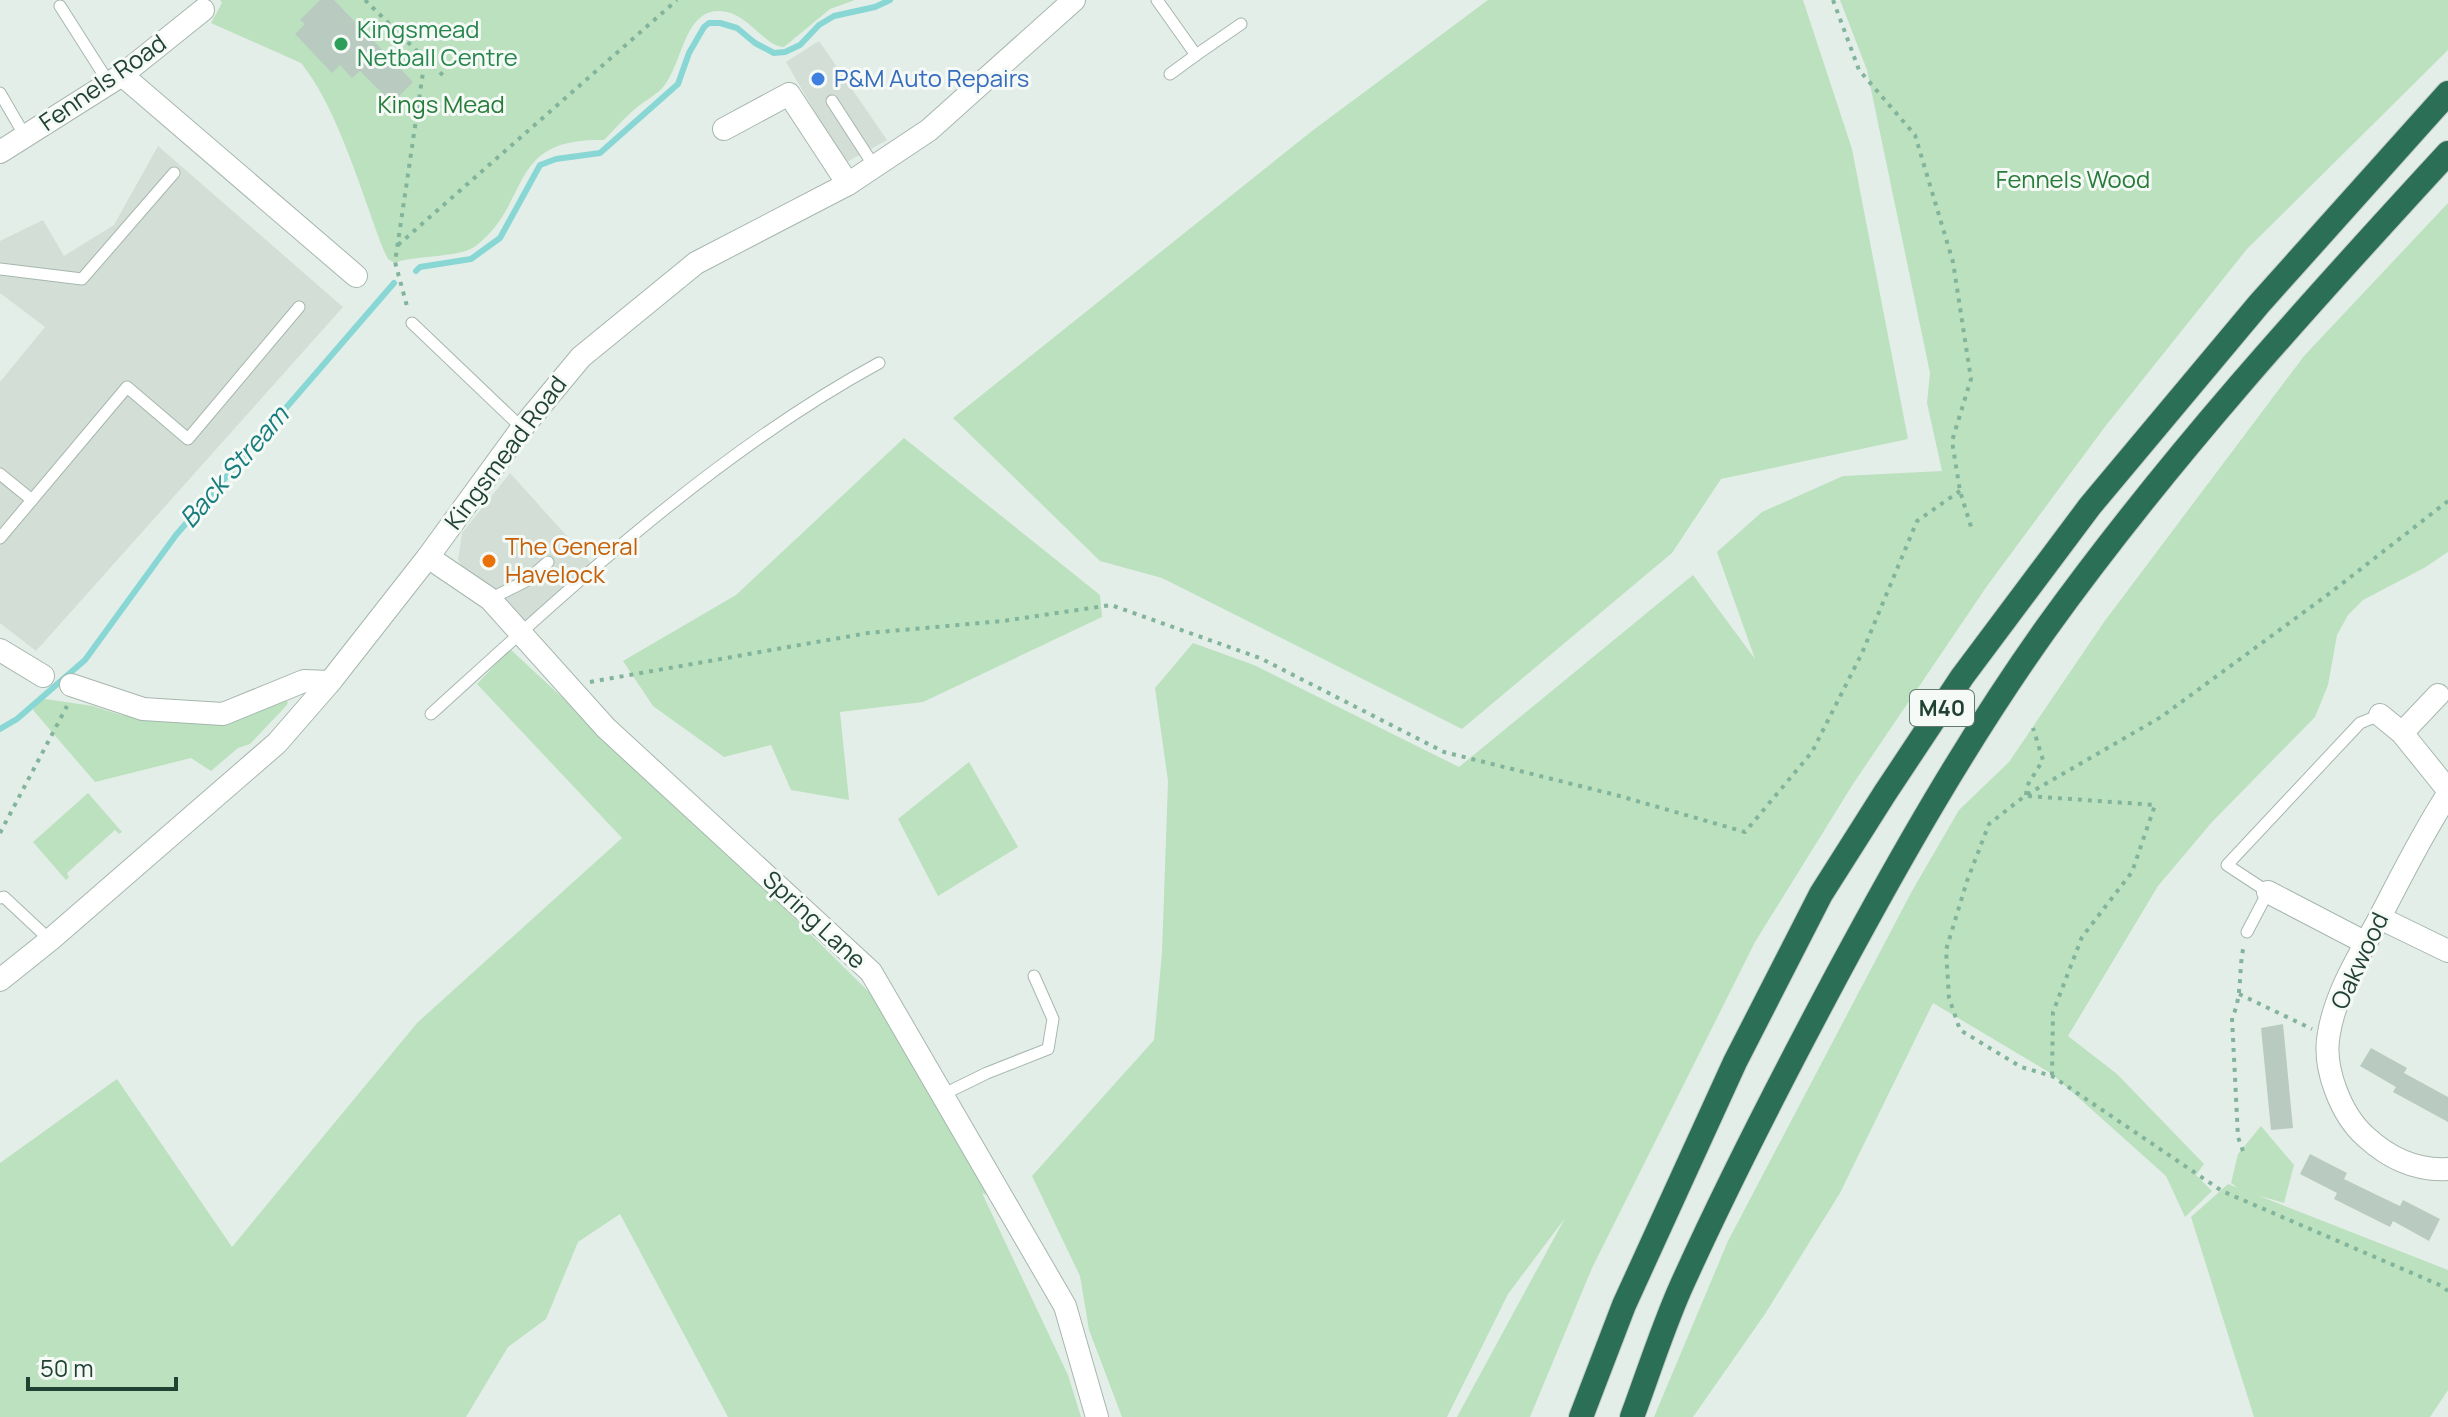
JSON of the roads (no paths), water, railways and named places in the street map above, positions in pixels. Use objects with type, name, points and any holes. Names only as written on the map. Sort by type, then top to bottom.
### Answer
[{"type":"highway","name":"M40","points":[[1581,1417],[1624,1305],[1735,1062],[1821,894],[1885,793],[1962,677],[2090,506],[2259,304],[2448,93]]},
{"type":"highway","name":"M40","points":[[1632,1417],[1679,1291],[1762,1116],[1903,852],[1963,751],[2045,630],[2128,519],[2293,320],[2448,153]]},
{"type":"street","name":"Kingsmead Road","points":[[0,980],[277,743],[330,682],[428,557],[522,428],[581,357],[696,263],[848,184],[929,130],[1074,0]]},
{"type":"street","name":"Fennels Road","points":[[0,152],[116,79],[203,10]]},
{"type":"street","points":[[116,79],[356,276]]},
{"type":"street","points":[[724,129],[789,94],[848,184]]},
{"type":"street","name":"Spring Lane","points":[[428,557],[490,599],[606,728],[871,972],[1065,1306],[1097,1417]]},
{"type":"street","points":[[0,650],[43,676]]},
{"type":"street","points":[[70,692],[143,709],[223,714],[304,681],[330,682]]},
{"type":"street","points":[[2402,733],[2438,695]]},
{"type":"street","points":[[2380,715],[2402,733],[2448,792]]},
{"type":"street","name":"Oakwood","points":[[2448,792],[2366,943],[2339,999],[2328,1035],[2332,1084],[2353,1125],[2386,1155],[2429,1170],[2448,1169]]},
{"type":"street","points":[[2268,892],[2366,943]]},
{"type":"street","points":[[2380,918],[2448,951]]},
{"type":"lane","points":[[1157,0],[1196,55]]},
{"type":"lane","points":[[60,6],[116,79]]},
{"type":"lane","points":[[1170,74],[1241,24]]},
{"type":"lane","points":[[0,93],[25,136]]},
{"type":"lane","points":[[832,101],[874,166]]},
{"type":"lane","points":[[0,269],[82,279],[174,173]]},
{"type":"lane","points":[[0,538],[127,387],[188,439],[299,307]]},
{"type":"lane","points":[[412,323],[522,428]]},
{"type":"lane","points":[[431,714],[678,497],[800,411],[879,363]]},
{"type":"lane","points":[[0,474],[32,500]]},
{"type":"lane","points":[[490,599],[526,581],[548,562]]},
{"type":"lane","points":[[2247,932],[2268,892],[2227,865],[2360,723],[2380,715]]},
{"type":"lane","points":[[0,898],[4,897],[50,940]]},
{"type":"lane","points":[[942,1095],[1048,1049],[1053,1019],[1034,976]]},
{"type":"waterway","name":"Back Stream","points":[[416,271],[420,267],[471,259],[500,238],[540,165],[556,159],[600,153],[678,84],[689,53],[709,23],[737,28],[774,53],[785,52],[800,45],[819,25],[834,16],[875,7],[890,0]]},
{"type":"waterway","name":"Back Stream","points":[[0,729],[17,719],[85,660],[176,535],[394,283]]},
{"type":"place","name":"Kingsmead Netball Centre","points":[[341,44]]},
{"type":"place","name":"P&M Auto Repairs","points":[[818,79]]},
{"type":"place","name":"The General Havelock","points":[[489,561]]},
{"type":"park label","name":"Kings Mead","points":[[441,105]]},
{"type":"park label","name":"Fennels Wood","points":[[2073,180]]}]
